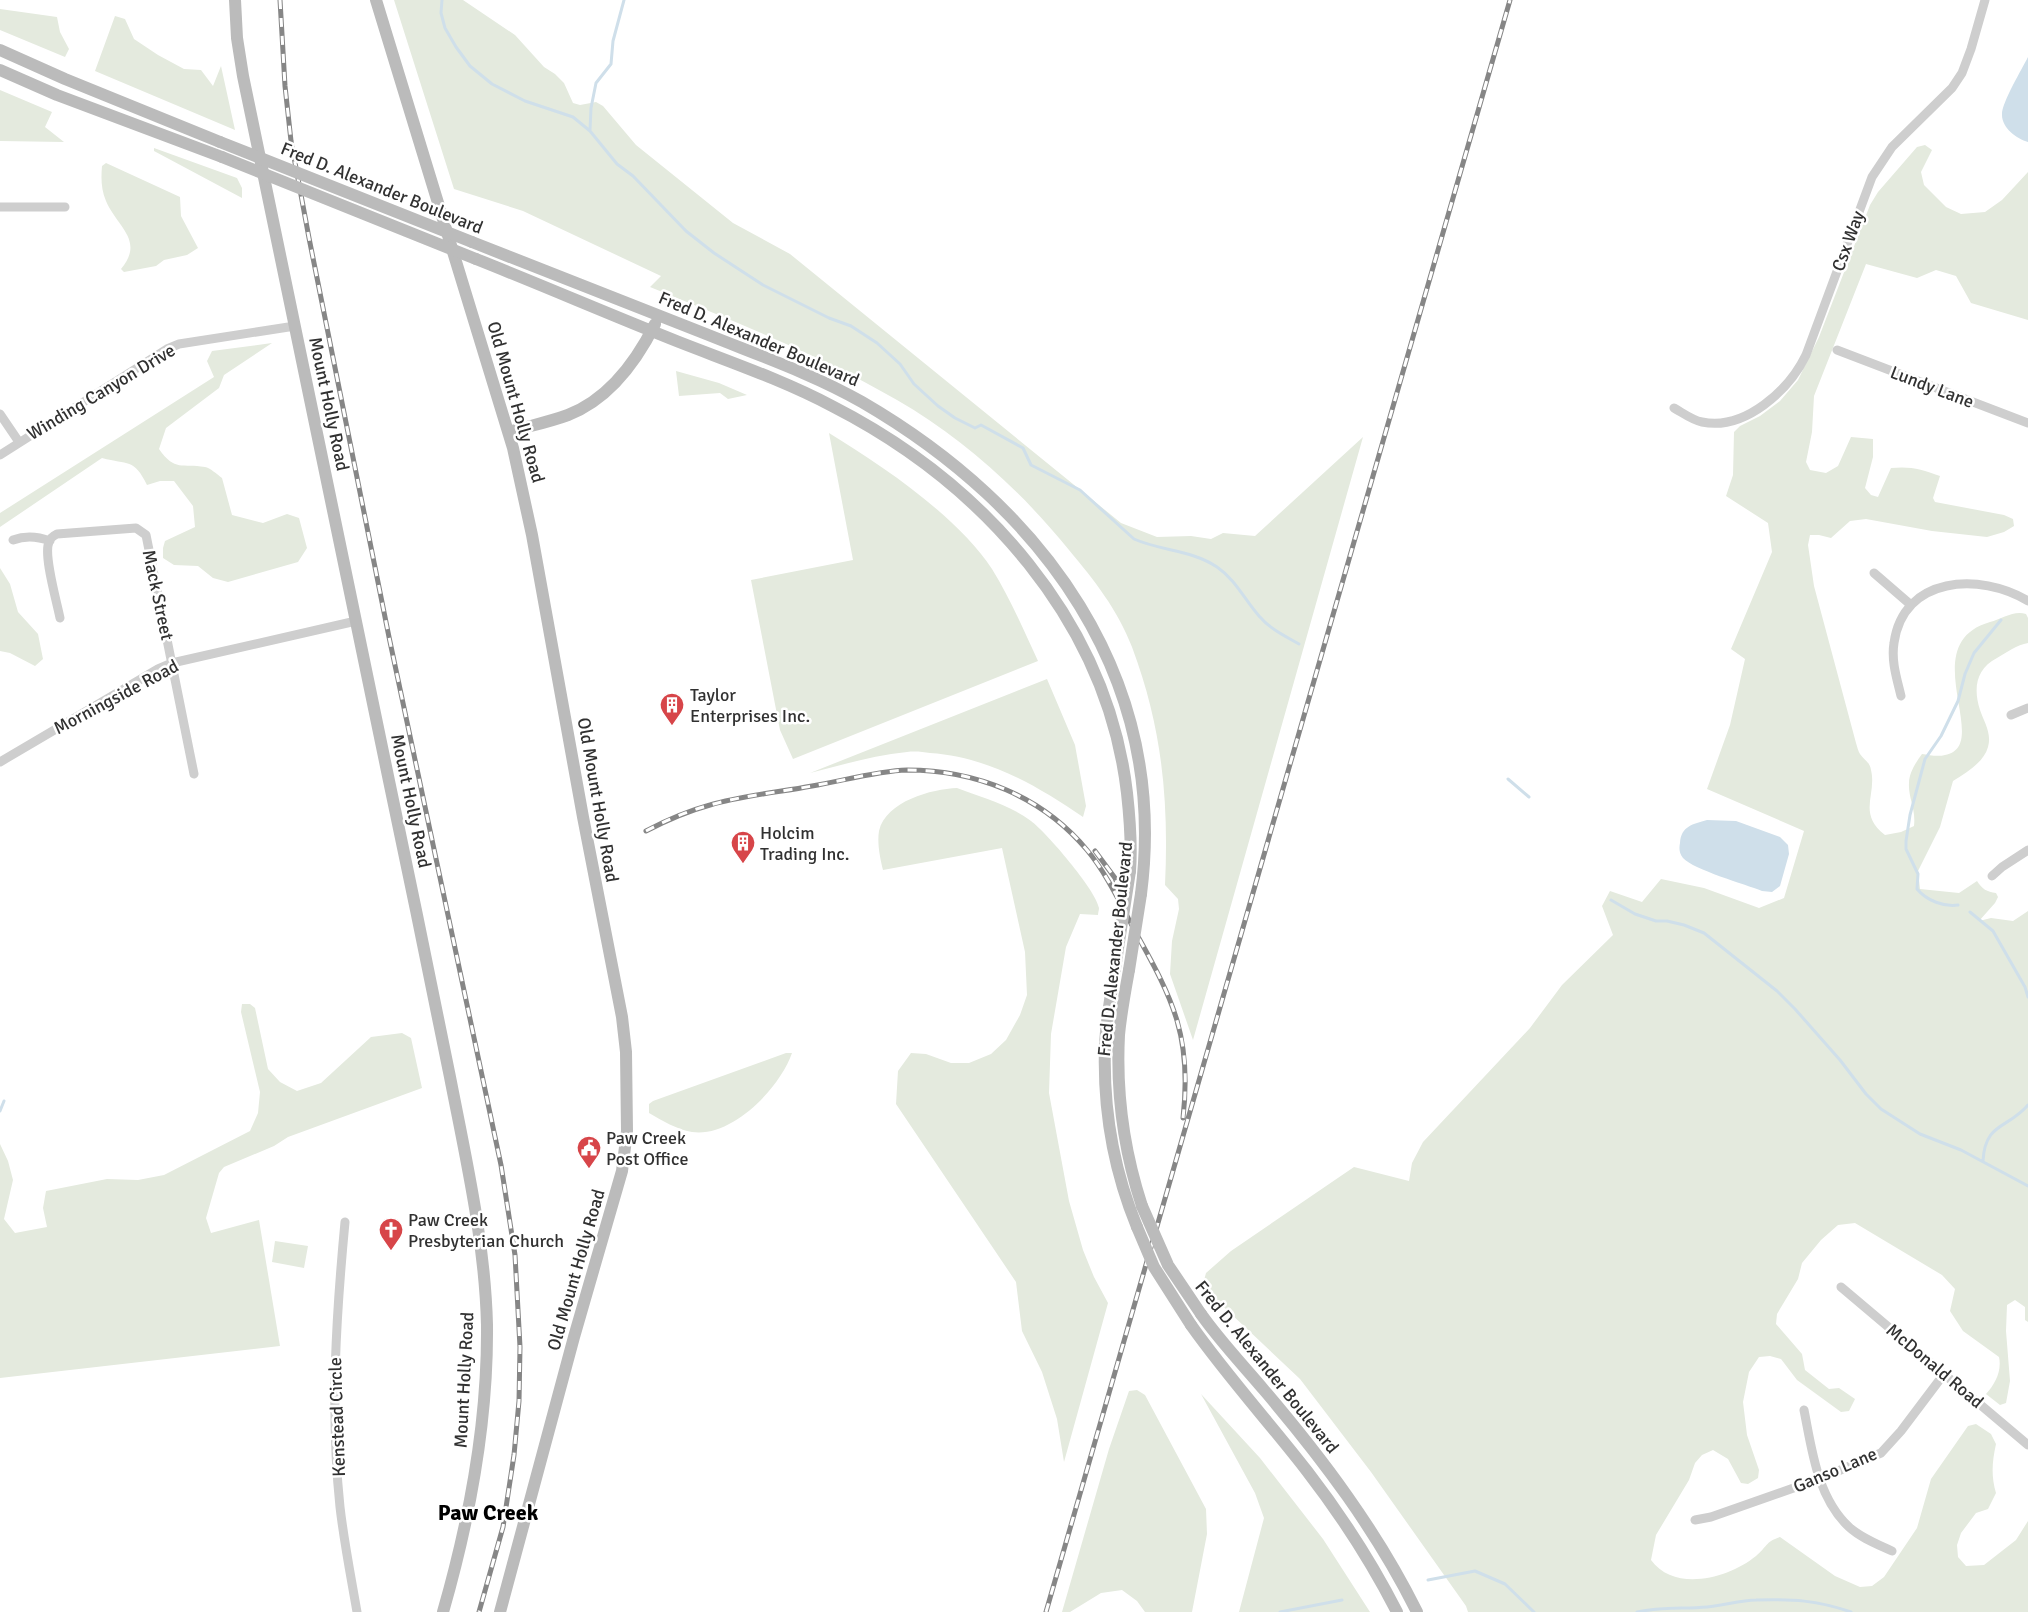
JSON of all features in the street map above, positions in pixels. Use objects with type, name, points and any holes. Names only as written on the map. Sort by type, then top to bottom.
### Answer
[{"type":"main road","name":"Mount Holly Road","points":[[235,0],[237,38],[243,76],[470,1174],[480,1244],[484,1278],[487,1347],[479,1450],[469,1516],[443,1612]]},
{"type":"main road","name":"Old Mount Holly Road","points":[[376,0],[509,432],[534,542],[583,817],[622,1017],[628,1088],[627,1131],[622,1171],[574,1337],[500,1612]]},
{"type":"main road","name":"Fred D. Alexander Boulevard","points":[[0,50],[65,79],[220,142],[659,315],[808,376],[874,409],[908,431],[952,464],[1003,510],[1041,551],[1059,573],[1097,634],[1116,678],[1126,708],[1141,775],[1145,838],[1141,894],[1119,1035],[1119,1087],[1125,1144],[1142,1206],[1168,1265],[1200,1314],[1285,1416],[1343,1491],[1370,1530],[1417,1612]]},
{"type":"main road","name":"Fred D. Alexander Boulevard","points":[[0,70],[57,95],[222,157],[476,259],[831,405],[878,432],[918,459],[966,499],[1021,554],[1062,609],[1084,647],[1103,692],[1115,728],[1124,767],[1131,834],[1130,871],[1106,1028],[1106,1088],[1110,1126],[1120,1178],[1137,1227],[1154,1267],[1191,1325],[1317,1485],[1355,1539],[1397,1612]]},
{"type":"main road","points":[[509,432],[568,415],[591,404],[609,389],[627,369],[659,315]]},
{"type":"street","name":"Csx Way","points":[[1674,408],[1702,422],[1726,421],[1761,407],[1774,398],[1793,378],[1806,355],[1872,177],[1892,147],[1952,88],[1962,73],[1985,0]]},
{"type":"street","points":[[0,206],[64,207]]},
{"type":"street","name":"Winding Canyon Drive","points":[[0,455],[167,349],[180,344],[295,326]]},
{"type":"street","name":"Lundy Lane","points":[[1837,350],[2028,423]]},
{"type":"street","points":[[0,414],[19,442]]},
{"type":"street","name":"Mack Street","points":[[50,541],[51,537],[57,534],[104,532],[136,528],[146,535],[194,774]]},
{"type":"street","points":[[13,540],[22,536],[37,536],[50,541],[48,543],[48,557],[60,618]]},
{"type":"street","points":[[1874,573],[1911,605]]},
{"type":"street","points":[[1901,696],[1893,646],[1900,622],[1911,605],[1926,593],[1940,587],[1956,584],[1996,588],[2016,594],[2028,601]]},
{"type":"street","name":"Morningside Road","points":[[0,762],[158,669],[172,663],[356,621]]},
{"type":"street","points":[[2011,715],[2028,708]]},
{"type":"street","points":[[1992,876],[2028,850]]},
{"type":"street","name":"Kenstead Circle","points":[[344,1222],[335,1342],[335,1402],[340,1504],[357,1612]]},
{"type":"street","name":"McDonald Road","points":[[1841,1287],[2028,1445]]},
{"type":"street","name":"Ganso Lane","points":[[1695,1520],[1711,1517],[1819,1479],[1881,1453],[1901,1431],[1944,1374]]},
{"type":"street","points":[[1804,1410],[1819,1479],[1831,1502],[1849,1527],[1868,1540],[1892,1551]]},
{"type":"shaded area","points":[[394,0],[463,0],[515,35],[544,67],[564,83],[573,103],[580,105],[596,102],[603,106],[636,145],[733,223],[790,254],[1121,523],[1157,537],[1191,536],[1211,539],[1223,533],[1255,536],[1363,437],[1193,1040],[1170,974],[1172,941],[1179,909],[1178,899],[1165,885],[1166,823],[1157,735],[1132,647],[1120,620],[1105,596],[1051,528],[1011,487],[968,449],[921,415],[868,384],[807,353],[650,287],[661,276],[523,211],[454,189]]},
{"type":"shaded area","points":[[0,9],[57,17],[60,32],[69,49],[65,57],[0,30]]},
{"type":"shaded area","points":[[115,16],[125,19],[134,39],[184,69],[201,70],[213,86],[221,66],[235,130],[95,71]]},
{"type":"shaded area","points":[[2028,57],[2028,142],[2019,138],[2007,128],[2002,115],[2008,95]]},
{"type":"shaded area","points":[[0,90],[52,112],[45,127],[64,142],[0,141]]},
{"type":"shaded area","points":[[1925,145],[1932,150],[1921,172],[1924,185],[1946,207],[1961,214],[1985,212],[2002,200],[2028,172],[2028,320],[1971,303],[1956,276],[1936,270],[1917,278],[1866,264],[1814,396],[1812,432],[1806,462],[1810,470],[1826,473],[1838,466],[1851,437],[1873,439],[1873,457],[1865,488],[1871,495],[1878,497],[1891,468],[1904,467],[1916,469],[1940,476],[1933,498],[1935,502],[2004,515],[2013,519],[2014,526],[2004,532],[1987,537],[1932,531],[1866,519],[1850,521],[1831,538],[1810,535],[1808,545],[1814,586],[1856,743],[1860,754],[1870,767],[1872,788],[1870,811],[1872,819],[1885,835],[1901,832],[1914,826],[1909,779],[1913,768],[1922,754],[1942,756],[1958,748],[1962,734],[1955,671],[1957,651],[1968,634],[1990,622],[2012,614],[2026,614],[2028,618],[2028,643],[2012,649],[1990,662],[1981,673],[1978,680],[1977,694],[1980,710],[1988,732],[1988,747],[1979,762],[1953,781],[1940,827],[1918,871],[1920,889],[1959,893],[1977,881],[1985,890],[1996,893],[1998,897],[1995,903],[1979,921],[1991,918],[2013,921],[2028,911],[2028,1322],[2025,1320],[2025,1307],[2015,1300],[2007,1305],[2006,1331],[2010,1381],[2006,1403],[2000,1405],[1986,1394],[1997,1377],[2000,1367],[1999,1357],[1963,1331],[1950,1311],[1955,1289],[1942,1275],[1855,1223],[1838,1225],[1821,1240],[1802,1263],[1798,1279],[1777,1314],[1776,1324],[1802,1354],[1805,1370],[1829,1389],[1839,1388],[1855,1399],[1849,1411],[1841,1412],[1797,1380],[1781,1359],[1770,1356],[1759,1357],[1749,1372],[1743,1402],[1747,1435],[1759,1470],[1758,1478],[1748,1484],[1741,1483],[1728,1459],[1713,1450],[1702,1455],[1695,1463],[1689,1480],[1656,1535],[1651,1560],[1661,1570],[1674,1576],[1702,1579],[1732,1571],[1745,1564],[1769,1543],[1780,1537],[1835,1576],[1860,1587],[1872,1586],[1884,1577],[1917,1528],[1931,1479],[1968,1426],[1976,1424],[1991,1434],[1996,1444],[1993,1481],[1996,1493],[1988,1509],[1976,1513],[1961,1533],[1957,1545],[1958,1557],[1966,1566],[1984,1565],[2016,1540],[2028,1521],[2028,1612],[1468,1612],[1466,1606],[1371,1472],[1300,1379],[1211,1295],[1203,1284],[1206,1273],[1231,1251],[1354,1167],[1409,1181],[1412,1163],[1423,1142],[1530,1028],[1562,985],[1613,935],[1602,906],[1610,891],[1642,902],[1661,879],[1704,888],[1759,908],[1784,898],[1804,831],[1707,789],[1730,725],[1745,659],[1731,649],[1772,552],[1768,523],[1726,496],[1733,475],[1734,432],[1740,426],[1760,416],[1780,401],[1798,380],[1819,337],[1870,205],[1878,192],[1917,147]]},
{"type":"shaded area","points":[[154,148],[237,178],[242,188],[242,198],[154,151]]},
{"type":"shaded area","points":[[106,163],[180,197],[181,216],[198,248],[187,255],[164,260],[156,266],[124,272],[121,269],[128,259],[130,242],[104,197],[102,166]]},
{"type":"shaded area","points":[[272,343],[224,375],[219,388],[166,428],[159,449],[175,464],[205,467],[222,478],[232,515],[263,523],[287,514],[299,518],[307,548],[298,562],[228,582],[213,578],[198,566],[174,565],[163,558],[165,541],[195,527],[193,506],[174,481],[160,481],[147,485],[134,466],[102,458],[0,527],[0,513],[214,377],[207,361],[212,351]]},
{"type":"shaded area","points":[[676,371],[719,383],[747,395],[728,399],[720,393],[679,396]]},
{"type":"shaded area","points":[[829,433],[918,494],[939,511],[977,549],[1005,591],[1038,661],[793,759],[780,730],[751,580],[853,560]]},
{"type":"shaded area","points":[[0,568],[10,584],[18,612],[38,634],[43,659],[35,666],[10,653],[0,651]]},
{"type":"shaded area","points":[[1047,679],[1075,745],[1086,806],[1083,817],[1011,774],[972,760],[951,756],[916,752],[895,753],[810,773]]},
{"type":"shaded area","points":[[957,788],[1005,806],[1031,821],[1080,875],[1099,908],[1098,915],[1080,914],[1066,947],[1051,1034],[1049,1093],[1069,1201],[1083,1250],[1094,1277],[1108,1303],[1064,1462],[1057,1419],[1042,1372],[1022,1331],[1016,1282],[896,1104],[898,1071],[911,1053],[926,1054],[951,1063],[969,1063],[991,1054],[1006,1040],[1020,1015],[1027,995],[1025,952],[1002,848],[883,870],[878,836],[883,821],[891,812],[900,804],[923,794]]},
{"type":"shaded area","points":[[1707,820],[1736,821],[1780,837],[1788,845],[1789,854],[1780,886],[1772,892],[1762,891],[1708,872],[1683,858],[1679,849],[1681,837],[1685,829]]},
{"type":"shaded area","points":[[242,1004],[250,1004],[255,1008],[268,1069],[280,1082],[297,1091],[321,1083],[371,1037],[402,1033],[411,1038],[422,1088],[288,1137],[274,1146],[224,1167],[219,1173],[206,1218],[211,1233],[259,1220],[280,1346],[0,1378],[0,1144],[8,1161],[13,1180],[4,1219],[15,1233],[47,1227],[43,1208],[46,1191],[107,1179],[138,1180],[164,1175],[250,1131],[258,1113],[260,1092],[241,1012]]},
{"type":"shaded area","points":[[786,1053],[792,1053],[786,1067],[766,1095],[738,1119],[723,1127],[707,1132],[686,1131],[649,1113],[649,1104],[653,1101]]},
{"type":"shaded area","points":[[275,1241],[308,1246],[304,1268],[272,1262]]},
{"type":"shaded area","points":[[1137,1390],[1145,1395],[1206,1509],[1207,1534],[1192,1612],[1145,1612],[1137,1601],[1122,1590],[1101,1593],[1070,1612],[1062,1612],[1109,1449],[1129,1391]]},
{"type":"shaded area","points":[[1201,1394],[1260,1458],[1323,1539],[1370,1612],[1239,1612],[1264,1518],[1255,1493]]},
{"type":"waterway","points":[[442,0],[441,13],[445,28],[470,66],[492,84],[525,101],[573,117],[590,131],[617,164],[633,176],[686,231],[714,253],[763,285],[829,318],[851,326],[877,343],[900,364],[914,384],[938,406],[955,418],[975,428],[981,425],[1023,448],[1031,465],[1080,490],[1134,539],[1197,557],[1217,567],[1235,584],[1263,621],[1299,644]]},
{"type":"waterway","points":[[590,130],[591,108],[596,83],[611,64],[613,41],[624,0]]},
{"type":"waterway","points":[[1958,905],[1936,902],[1926,897],[1917,889],[1918,874],[1906,849],[1906,841],[1910,815],[1925,759],[1941,736],[1958,701],[1965,674],[1974,653],[2001,620]]},
{"type":"waterway","points":[[1508,779],[1529,797]]},
{"type":"waterway","points":[[1611,900],[1635,914],[1656,921],[1667,921],[1684,925],[1704,933],[1777,991],[1840,1060],[1866,1094],[1881,1109],[1920,1134],[1961,1150],[2028,1186]]},
{"type":"waterway","points":[[1970,912],[1993,931],[2025,987],[2028,997]]},
{"type":"waterway","points":[[0,1111],[4,1101]]},
{"type":"waterway","points":[[1983,1161],[1988,1139],[1993,1132],[2028,1105]]},
{"type":"waterway","points":[[1428,1580],[1475,1571],[1505,1584],[1534,1612]]},
{"type":"waterway","points":[[1280,1612],[1342,1600]]},
{"type":"waterway","points":[[1637,1612],[1707,1607],[1750,1600],[1793,1600],[1815,1603],[1851,1612]]},
{"type":"railway","points":[[280,0],[285,86],[291,141],[309,238],[389,637],[501,1165],[515,1255],[520,1347],[519,1401],[514,1455],[503,1527],[479,1612]]},
{"type":"railway","points":[[1046,1612],[1510,0]]},
{"type":"railway","points":[[646,831],[686,813],[722,802],[872,774],[907,770],[933,771],[982,781],[1028,801],[1050,815],[1069,831],[1094,859],[1161,979],[1170,1000],[1182,1042],[1185,1065],[1183,1118]]},
{"type":"railway","points":[[1095,851],[1115,878],[1122,895]]},
{"type":"place","name":"Taylor Enterprises Inc.","points":[[672,726]]},
{"type":"place","name":"Holcim Trading Inc.","points":[[743,864]]},
{"type":"place","name":"Paw Creek Post Office","points":[[589,1169]]},
{"type":"place","name":"Paw Creek Presbyterian Church","points":[[391,1251]]},
{"type":"district","name":"Paw Creek","points":[[488,1512]]}]
